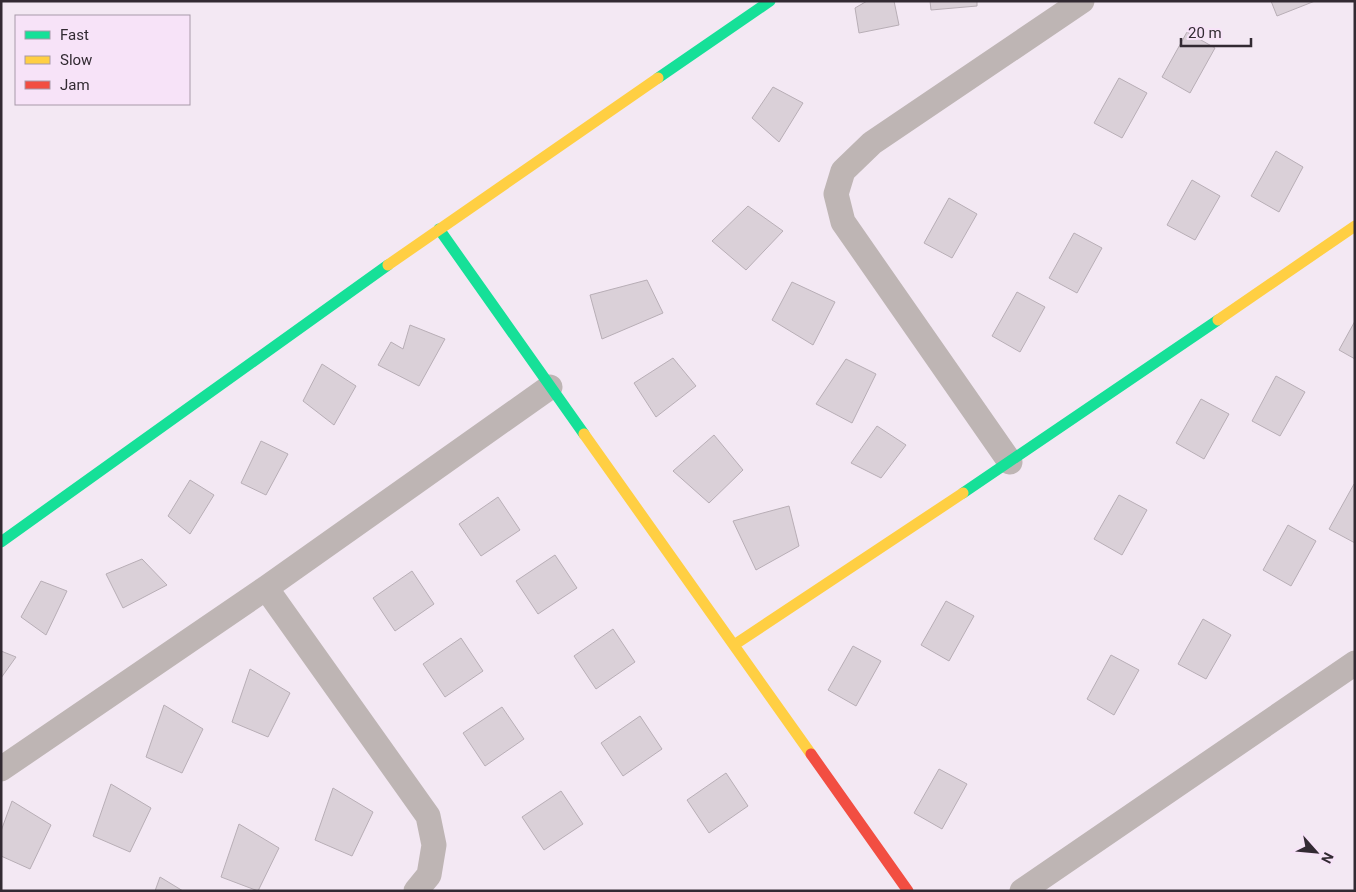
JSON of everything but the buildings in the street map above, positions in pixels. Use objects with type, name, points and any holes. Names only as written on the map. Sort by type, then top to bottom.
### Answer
[{"type":"street","points":[[1,542],[439,229],[770,1]]},
{"type":"street","points":[[1010,462],[843,222],[836,194],[843,171],[872,143],[1082,1]]},
{"type":"street","points":[[734,645],[1010,462],[1355,226]]},
{"type":"street","points":[[439,229],[908,891]]},
{"type":"street","points":[[1,769],[266,588],[550,387]]},
{"type":"street","points":[[266,588],[428,816],[434,845],[429,875],[416,891]]},
{"type":"street","points":[[1022,891],[1355,663]]},
{"type":"traffic: fast","points":[[658,78],[770,1]]},
{"type":"traffic: fast","points":[[439,229],[584,434]]},
{"type":"traffic: fast","points":[[1,542],[388,265]]},
{"type":"traffic: fast","points":[[963,493],[1218,320]]},
{"type":"traffic: slow","points":[[388,265],[658,78]]},
{"type":"traffic: slow","points":[[1218,320],[1355,226]]},
{"type":"traffic: slow","points":[[584,434],[811,754]]},
{"type":"traffic: slow","points":[[734,645],[963,493]]},
{"type":"traffic: jam","points":[[811,754],[908,891]]}]
